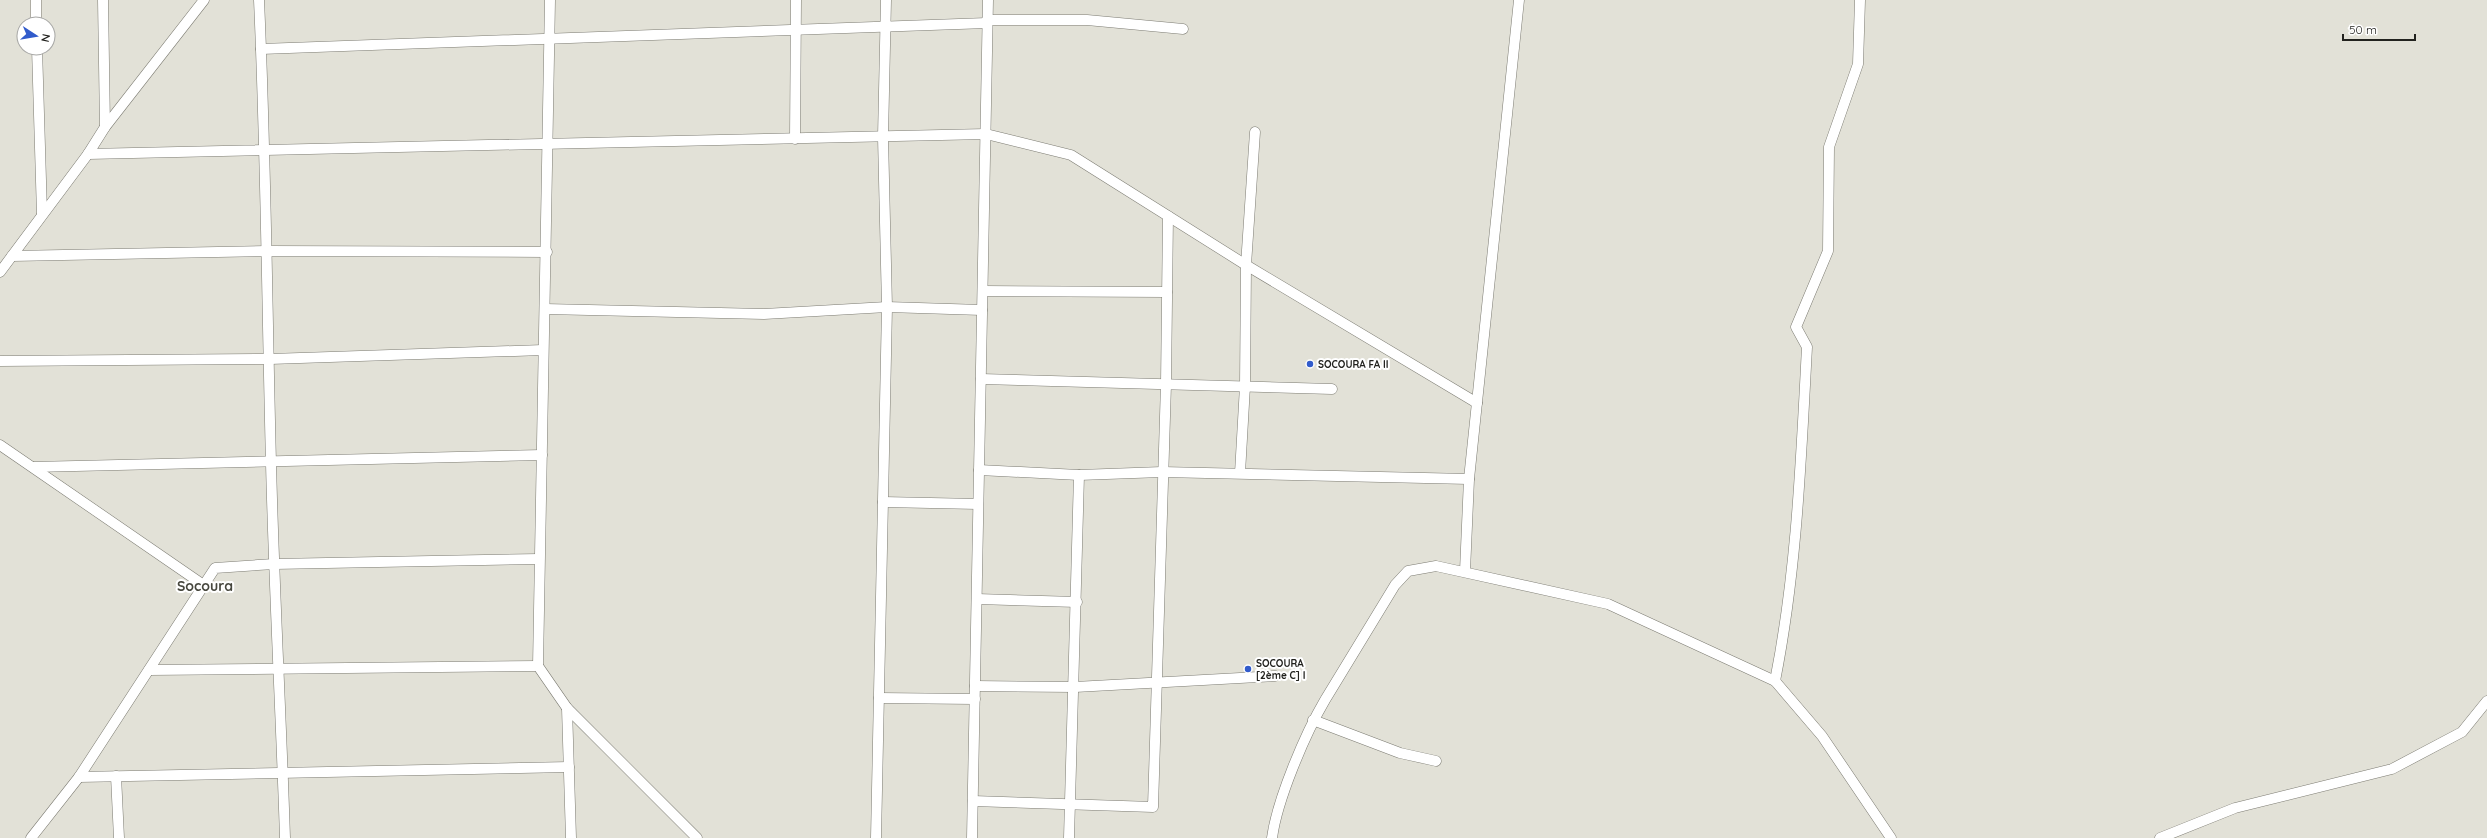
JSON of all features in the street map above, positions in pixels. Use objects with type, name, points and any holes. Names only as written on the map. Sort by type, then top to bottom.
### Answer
[{"type":"street","points":[[36,0],[36,16]]},
{"type":"street","points":[[103,0],[105,127]]},
{"type":"street","points":[[0,272],[88,154],[105,127],[204,0]]},
{"type":"street","points":[[259,0],[270,359],[274,564],[280,669],[285,838]]},
{"type":"street","points":[[550,0],[547,144],[547,252],[543,350],[538,666],[567,708],[697,838]]},
{"type":"street","points":[[795,139],[796,0]]},
{"type":"street","points":[[876,838],[887,307],[883,137],[886,0]]},
{"type":"street","points":[[972,838],[988,0]]},
{"type":"street","points":[[1465,571],[1469,479],[1519,0]]},
{"type":"street","points":[[1775,681],[1786,628],[1797,541],[1807,347],[1796,327],[1828,251],[1829,146],[1858,64],[1860,0]]},
{"type":"street","points":[[261,49],[987,22],[1087,20],[1183,29]]},
{"type":"street","points":[[37,56],[42,214]]},
{"type":"street","points":[[1240,473],[1245,386],[1246,265],[1255,132]]},
{"type":"street","points":[[88,154],[986,134],[1071,155],[1246,265],[1477,403]]},
{"type":"street","points":[[973,801],[1152,807],[1166,384],[1168,216]]},
{"type":"street","points":[[12,256],[267,251],[547,252]]},
{"type":"street","points":[[983,290],[1167,292]]},
{"type":"street","points":[[545,310],[764,314],[887,307],[982,310]]},
{"type":"street","points":[[0,361],[270,359],[543,350]]},
{"type":"street","points":[[981,379],[1332,389]]},
{"type":"street","points":[[0,445],[205,586]]},
{"type":"street","points":[[33,467],[542,455]]},
{"type":"street","points":[[979,470],[1079,475],[1162,472],[1469,479]]},
{"type":"street","points":[[1069,838],[1077,602],[1079,475]]},
{"type":"street","points":[[883,502],[978,504]]},
{"type":"street","points":[[31,838],[79,777],[205,586],[215,568],[274,564],[540,559]]},
{"type":"street","points":[[1272,838],[1274,819],[1313,720],[1396,585],[1408,571],[1436,566],[1465,571],[1619,608],[1775,681],[1822,736],[1891,838]]},
{"type":"street","points":[[977,599],[1077,602]]},
{"type":"street","points":[[149,670],[538,666]]},
{"type":"street","points":[[975,686],[1074,687],[1156,684],[1228,677],[1275,676]]},
{"type":"street","points":[[879,698],[975,699]]},
{"type":"street","points":[[2160,838],[2235,808],[2392,769],[2462,732],[2487,701]]},
{"type":"street","points":[[567,708],[571,838]]},
{"type":"street","points":[[1313,720],[1400,753],[1436,761]]},
{"type":"street","points":[[79,777],[569,767]]},
{"type":"street","points":[[116,776],[119,838]]},
{"type":"place","name":"SOCOURA FA II","points":[[1310,364]]},
{"type":"place","name":"SOCOURA [2ème C] I","points":[[1248,669]]},
{"type":"district","name":"Socoura","points":[[205,586]]}]
